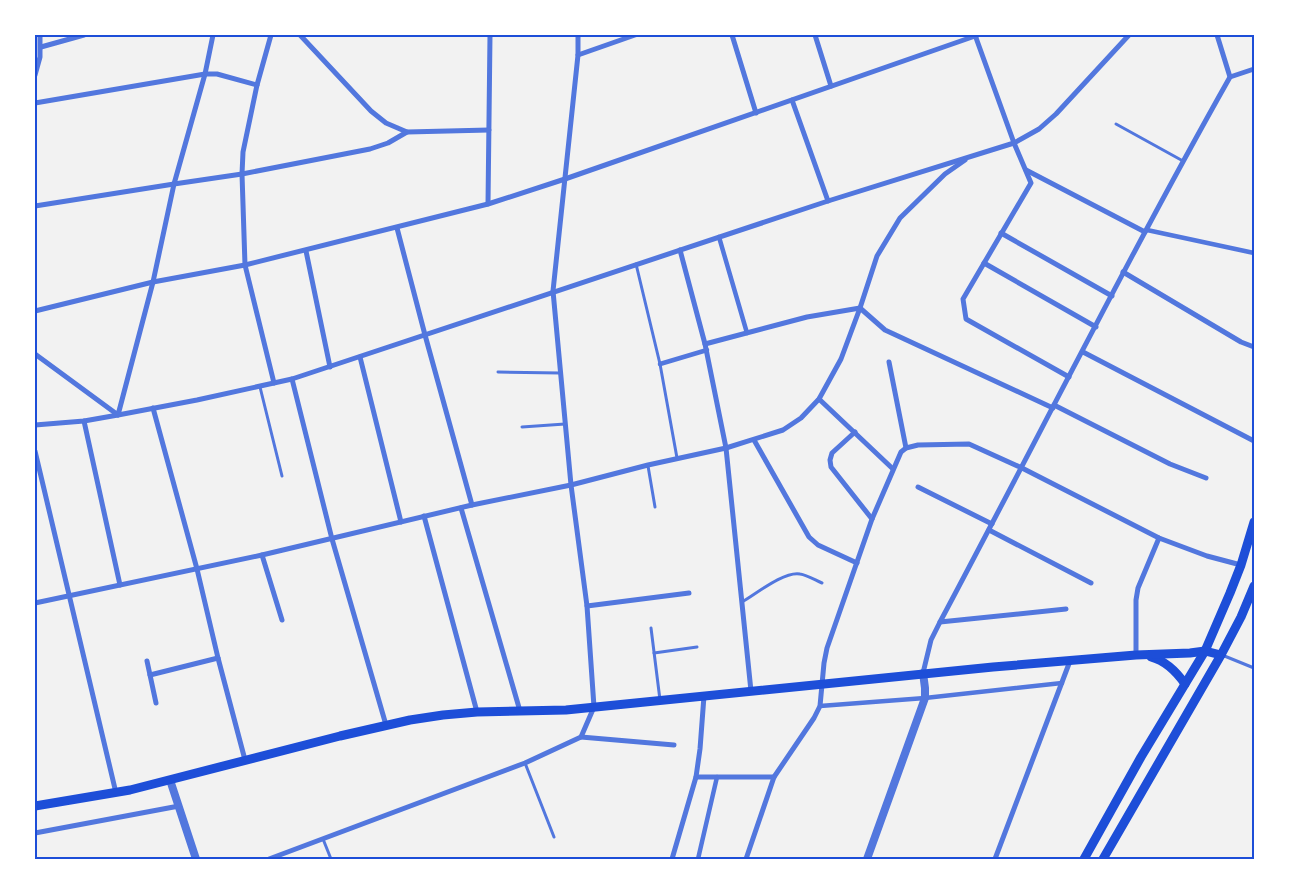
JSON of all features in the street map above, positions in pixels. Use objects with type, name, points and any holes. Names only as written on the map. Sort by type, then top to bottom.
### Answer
[{"type":"main road","points":[[1084,859],[1141,757],[1205,651],[1241,565],[1254,522]]},
{"type":"main road","points":[[1103,859],[1222,655],[1254,586]]},
{"type":"main road","points":[[35,806],[116,793],[386,725],[426,717],[476,712],[594,707],[923,673],[1070,660],[1205,651],[1222,655]]},
{"type":"main road","points":[[1136,655],[1155,658],[1164,662],[1178,674],[1185,684]]},
{"type":"street","points":[[35,75],[40,57],[40,35]]},
{"type":"street","points":[[40,47],[84,35]]},
{"type":"street","points":[[118,415],[153,282],[174,184],[213,35]]},
{"type":"street","points":[[271,35],[257,85],[243,152],[242,174],[246,265],[274,383]]},
{"type":"street","points":[[300,35],[371,111],[386,123],[407,132],[489,130]]},
{"type":"street","points":[[488,204],[490,35]]},
{"type":"street","points":[[578,35],[578,55],[553,291],[571,485],[587,606],[594,707],[581,737]]},
{"type":"street","points":[[578,55],[635,35]]},
{"type":"street","points":[[732,35],[756,112]]},
{"type":"street","points":[[815,35],[831,86]]},
{"type":"street","points":[[35,311],[153,282],[246,265],[306,251],[488,204],[565,179],[976,35],[1014,143],[1031,183],[964,299],[966,319],[1069,378]]},
{"type":"street","points":[[35,425],[118,415],[292,379],[828,201],[1014,143],[1039,130],[1129,35]]},
{"type":"street","points":[[1217,35],[1230,77]]},
{"type":"street","points":[[867,859],[925,698],[923,673],[931,640],[1083,352],[1123,272],[1230,77],[1254,69]]},
{"type":"street","points":[[35,103],[204,74],[217,74],[257,85]]},
{"type":"street","points":[[792,100],[828,201]]},
{"type":"street","points":[[35,206],[242,174],[370,149],[388,143],[407,132]]},
{"type":"street","points":[[35,603],[262,555],[472,504],[571,485],[677,458],[726,448],[783,430],[801,418],[819,399],[841,359],[877,256],[900,218],[945,174],[970,157]]},
{"type":"street","points":[[1026,170],[1146,231],[1254,253]]},
{"type":"street","points":[[397,228],[472,504]]},
{"type":"street","points":[[1002,233],[1112,296]]},
{"type":"street","points":[[719,237],[747,333]]},
{"type":"street","points":[[680,250],[706,347],[726,448],[751,691]]},
{"type":"street","points":[[306,251],[330,367]]},
{"type":"street","points":[[984,263],[1096,327]]},
{"type":"street","points":[[1123,272],[1241,342],[1254,347]]},
{"type":"street","points":[[660,364],[747,333],[807,317],[860,308]]},
{"type":"street","points":[[860,308],[885,330],[1054,407],[1170,464],[1206,478]]},
{"type":"street","points":[[1083,352],[1254,441]]},
{"type":"street","points":[[35,354],[118,415]]},
{"type":"street","points":[[360,357],[401,522]]},
{"type":"street","points":[[889,362],[906,448]]},
{"type":"street","points":[[292,379],[332,539],[386,725]]},
{"type":"street","points":[[819,399],[893,469]]},
{"type":"street","points":[[153,408],[197,568],[245,760]]},
{"type":"street","points":[[84,420],[120,585]]},
{"type":"street","points":[[855,432],[832,453],[830,460],[832,467],[872,519]]},
{"type":"street","points":[[754,440],[809,537],[818,545],[857,563]]},
{"type":"street","points":[[746,859],[774,777],[820,706],[827,648],[872,519],[901,452],[906,448],[918,445],[970,444],[1022,468],[1159,538],[1207,556],[1241,565]]},
{"type":"street","points":[[35,451],[116,793]]},
{"type":"street","points":[[918,487],[992,524]]},
{"type":"street","points":[[461,508],[520,711]]},
{"type":"street","points":[[424,516],[476,712]]},
{"type":"street","points":[[989,530],[1091,583]]},
{"type":"street","points":[[1136,655],[1136,600],[1138,588],[1159,538]]},
{"type":"street","points":[[262,555],[282,620]]},
{"type":"street","points":[[587,606],[690,593]]},
{"type":"street","points":[[940,622],[1066,609]]},
{"type":"street","points":[[150,675],[218,658]]},
{"type":"street","points":[[995,859],[1070,660]]},
{"type":"street","points":[[147,661],[156,703]]},
{"type":"street","points":[[820,706],[925,698],[1062,683]]},
{"type":"street","points":[[672,859],[696,777],[704,696]]},
{"type":"street","points":[[269,859],[525,763],[581,737],[674,745]]},
{"type":"street","points":[[696,777],[774,777]]},
{"type":"street","points":[[698,859],[717,777]]},
{"type":"street","points":[[170,780],[196,859]]},
{"type":"street","points":[[35,833],[179,806]]},
{"type":"lane","points":[[1116,124],[1183,161]]},
{"type":"lane","points":[[636,264],[660,364],[677,458]]},
{"type":"lane","points":[[498,372],[560,373]]},
{"type":"lane","points":[[260,386],[282,476]]},
{"type":"lane","points":[[522,427],[565,424]]},
{"type":"lane","points":[[648,465],[655,507]]},
{"type":"lane","points":[[742,603],[790,574],[800,574],[822,583]]},
{"type":"lane","points":[[651,628],[660,701]]},
{"type":"lane","points":[[654,653],[697,647]]},
{"type":"lane","points":[[1222,655],[1254,668]]},
{"type":"lane","points":[[525,763],[554,837]]},
{"type":"lane","points":[[323,839],[330,859]]}]
